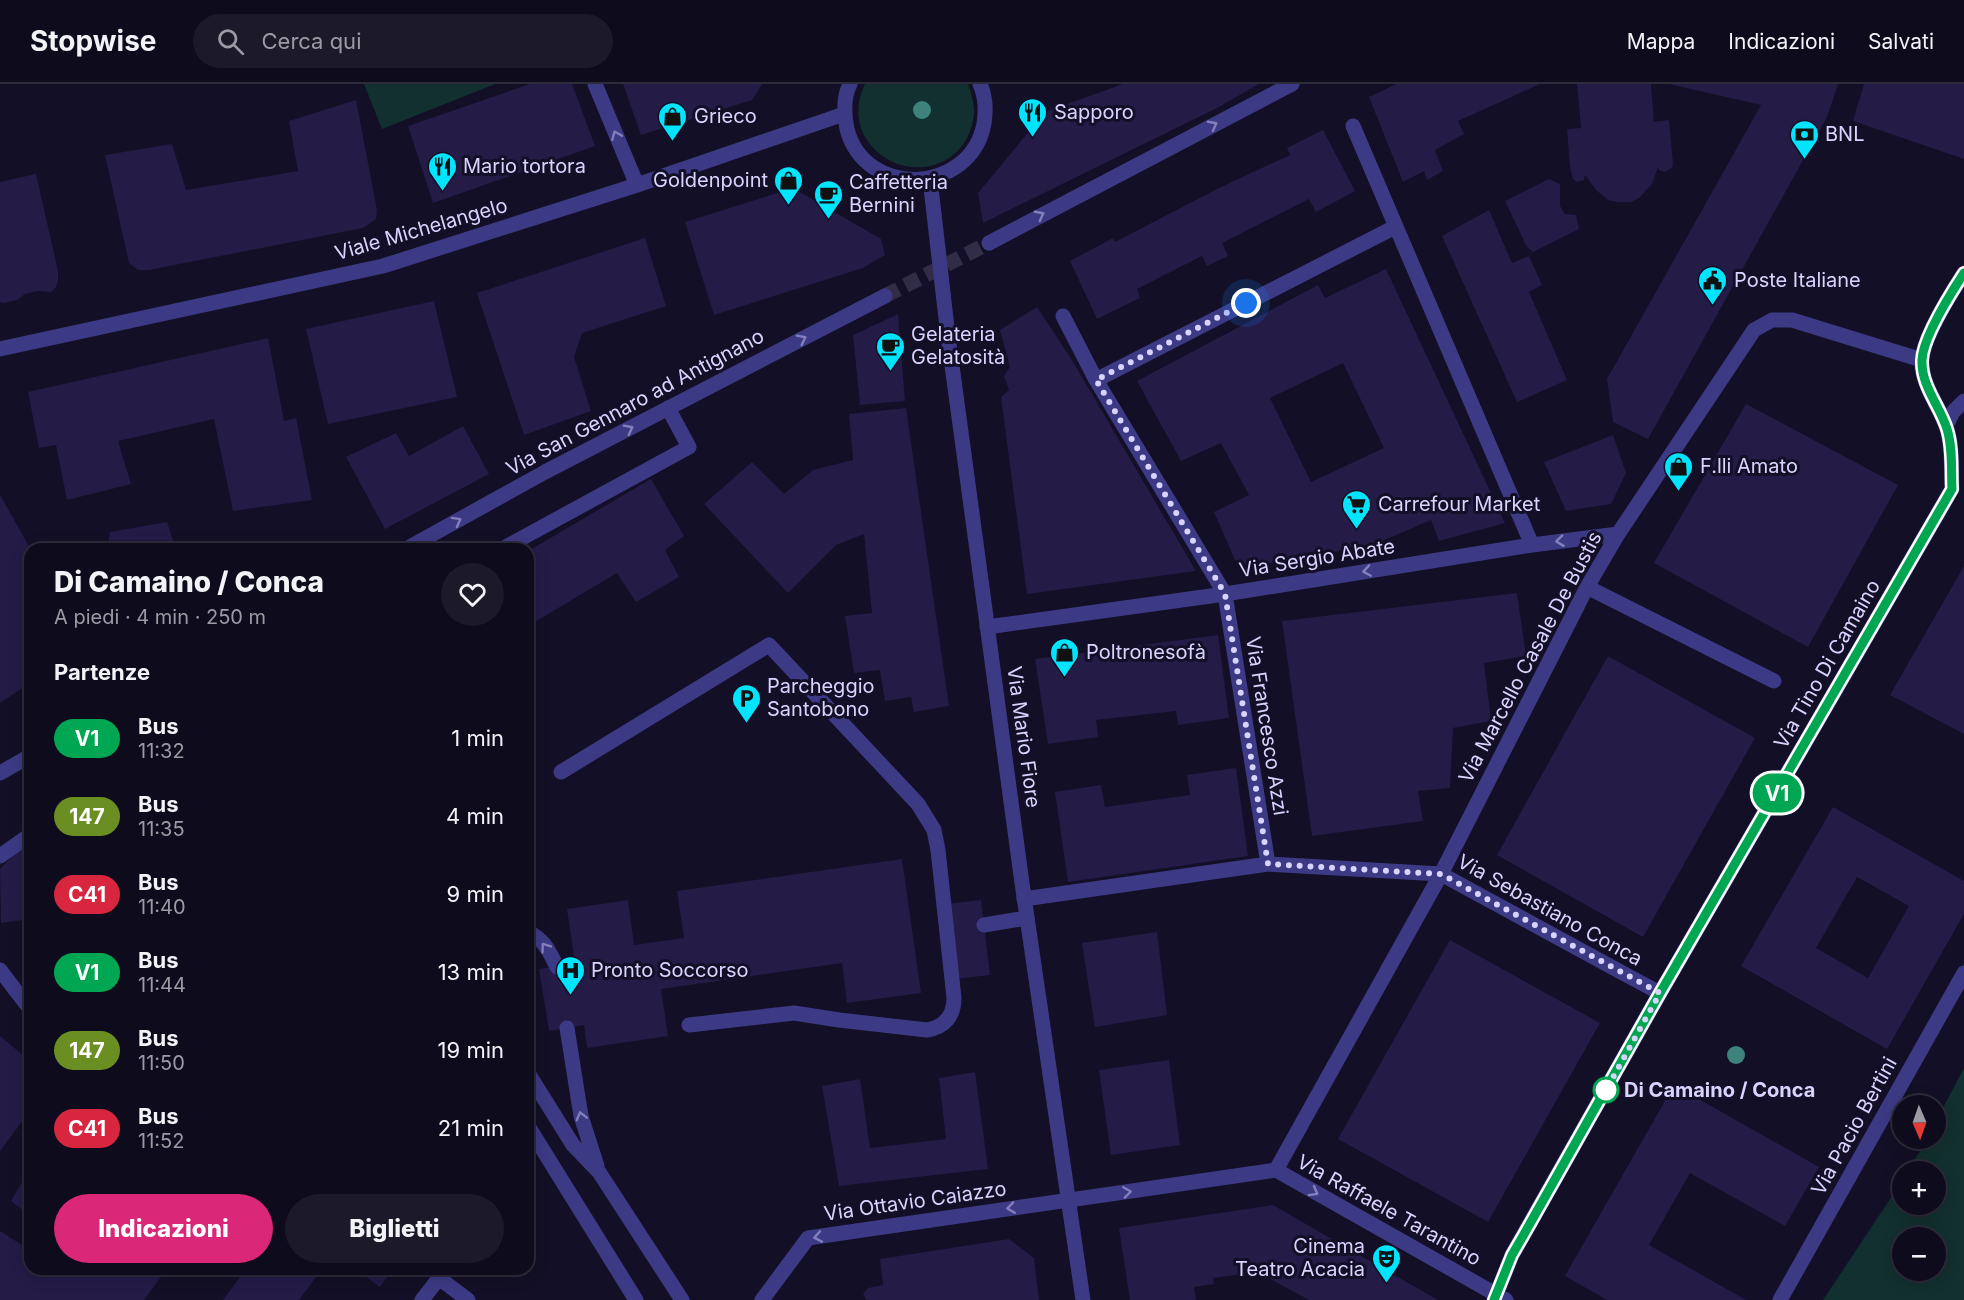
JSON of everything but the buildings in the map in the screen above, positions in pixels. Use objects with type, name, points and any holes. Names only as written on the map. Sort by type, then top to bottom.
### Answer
[{"type":"street","points":[[595,84],[637,185]]},
{"type":"street","points":[[850,84],[844,114],[850,138],[863,159],[883,173],[906,180],[930,179],[953,170],[971,153],[982,134],[986,112],[980,84]]},
{"type":"street","points":[[989,243],[1292,84]]},
{"type":"street","name":"Viale Michelangelo","points":[[0,349],[383,266],[637,185],[844,114]]},
{"type":"street","points":[[1353,126],[1532,544]]},
{"type":"street","name":"Via Mario Fiore","points":[[930,179],[948,336],[1024,899],[1083,1300]]},
{"type":"street","points":[[1096,380],[1395,227]]},
{"type":"street","points":[[1958,486],[1946,426],[1926,385],[1922,360],[1928,338],[1964,273]]},
{"type":"street","name":"Via San Gennaro ad Antignano","points":[[417,543],[545,472],[885,296]]},
{"type":"street","points":[[1063,316],[1096,380],[1225,594]]},
{"type":"street","name":"Via Marcello Casale De Bustis","points":[[1275,1170],[1441,874],[1587,587],[1618,534],[1754,330],[1772,320],[1792,320],[1922,360]]},
{"type":"street","points":[[1946,426],[1953,412],[1964,401]]},
{"type":"street","points":[[513,543],[689,447],[669,408]]},
{"type":"street","name":"Via Tino Di Camaino","points":[[1499,1298],[1512,1255],[1660,993],[1958,486]]},
{"type":"street","name":"Via Sergio Abate","points":[[987,627],[1225,594],[1532,544],[1618,534]]},
{"type":"street","points":[[1587,587],[1774,681]]},
{"type":"street","name":"Via Francesco Azzi","points":[[1225,594],[1268,864]]},
{"type":"street","points":[[561,772],[769,645],[918,804],[934,830],[948,929],[954,1007],[945,1023],[937,1029],[927,1030],[794,1013],[689,1025]]},
{"type":"street","points":[[0,773],[24,759]]},
{"type":"street","points":[[0,856],[24,839]]},
{"type":"street","name":"Via Sebastiano Conca","points":[[1024,899],[1268,864],[1441,874],[1660,993]]},
{"type":"street","points":[[984,925],[1027,918]]},
{"type":"street","points":[[534,935],[546,945],[556,967]]},
{"type":"street","points":[[0,970],[24,1001]]},
{"type":"street","name":"Via Pacio Bertini","points":[[1780,1300],[1964,973]]},
{"type":"street","points":[[567,1028],[580,1116],[599,1172]]},
{"type":"street","points":[[534,1083],[573,1145],[599,1172],[682,1300]]},
{"type":"street","points":[[534,1135],[636,1300]]},
{"type":"street","name":"Via Raffaele Tarantino","points":[[1069,1200],[1275,1170],[1499,1298]]},
{"type":"street","name":"Via Ottavio Caiazzo","points":[[762,1300],[808,1238],[1069,1200]]},
{"type":"street","points":[[422,1300],[438,1278],[468,1300]]},
{"type":"green space","points":[[364,84],[495,84],[382,129]]},
{"type":"green space","points":[[865,84],[968,84],[974,111],[966,139],[955,153],[941,163],[924,167],[907,166],[890,160],[875,149],[863,133],[859,121],[858,108]]},
{"type":"green space","points":[[1964,1068],[1964,1300],[1823,1300],[1892,1196],[1892,1215],[1946,1215],[1946,1161],[1914,1161],[1921,1149],[1946,1149],[1946,1102]]},
{"type":"tunnel","points":[[885,296],[989,243]]},
{"type":"bus line","name":"V1","points":[[1494,1300],[1512,1255],[1660,993],[1952,489],[1948,431],[1940,410],[1926,385],[1922,360],[1928,338],[1964,273]]},
{"type":"place","name":"Sapporo","points":[[1033,138]]},
{"type":"place","name":"Grieco","points":[[673,142]]},
{"type":"place","name":"BNL","points":[[1804,160]]},
{"type":"place","name":"Mario tortora","points":[[442,192]]},
{"type":"place","name":"Goldenpoint","points":[[789,206]]},
{"type":"place","name":"Caffetteria Bernini","points":[[828,220]]},
{"type":"place","name":"Poste Italiane","points":[[1713,306]]},
{"type":"place","name":"Gelateria Gelatosità","points":[[890,372]]},
{"type":"place","name":"F.lli Amato","points":[[1679,492]]},
{"type":"place","name":"Carrefour Market","points":[[1357,530]]},
{"type":"place","name":"Poltronesofà","points":[[1065,678]]},
{"type":"place","name":"Parcheggio Santobono","points":[[746,724]]},
{"type":"place","name":"Pronto Soccorso","points":[[570,996]]},
{"type":"place","name":"Di Camaino / Conca","points":[[1606,1090]]},
{"type":"place","name":"Cinema Teatro Acacia","points":[[1386,1284]]},
{"type":"route","points":[[1246,303],[1096,380],[1225,594],[1268,864],[1441,874],[1660,993],[1606,1090]]}]
